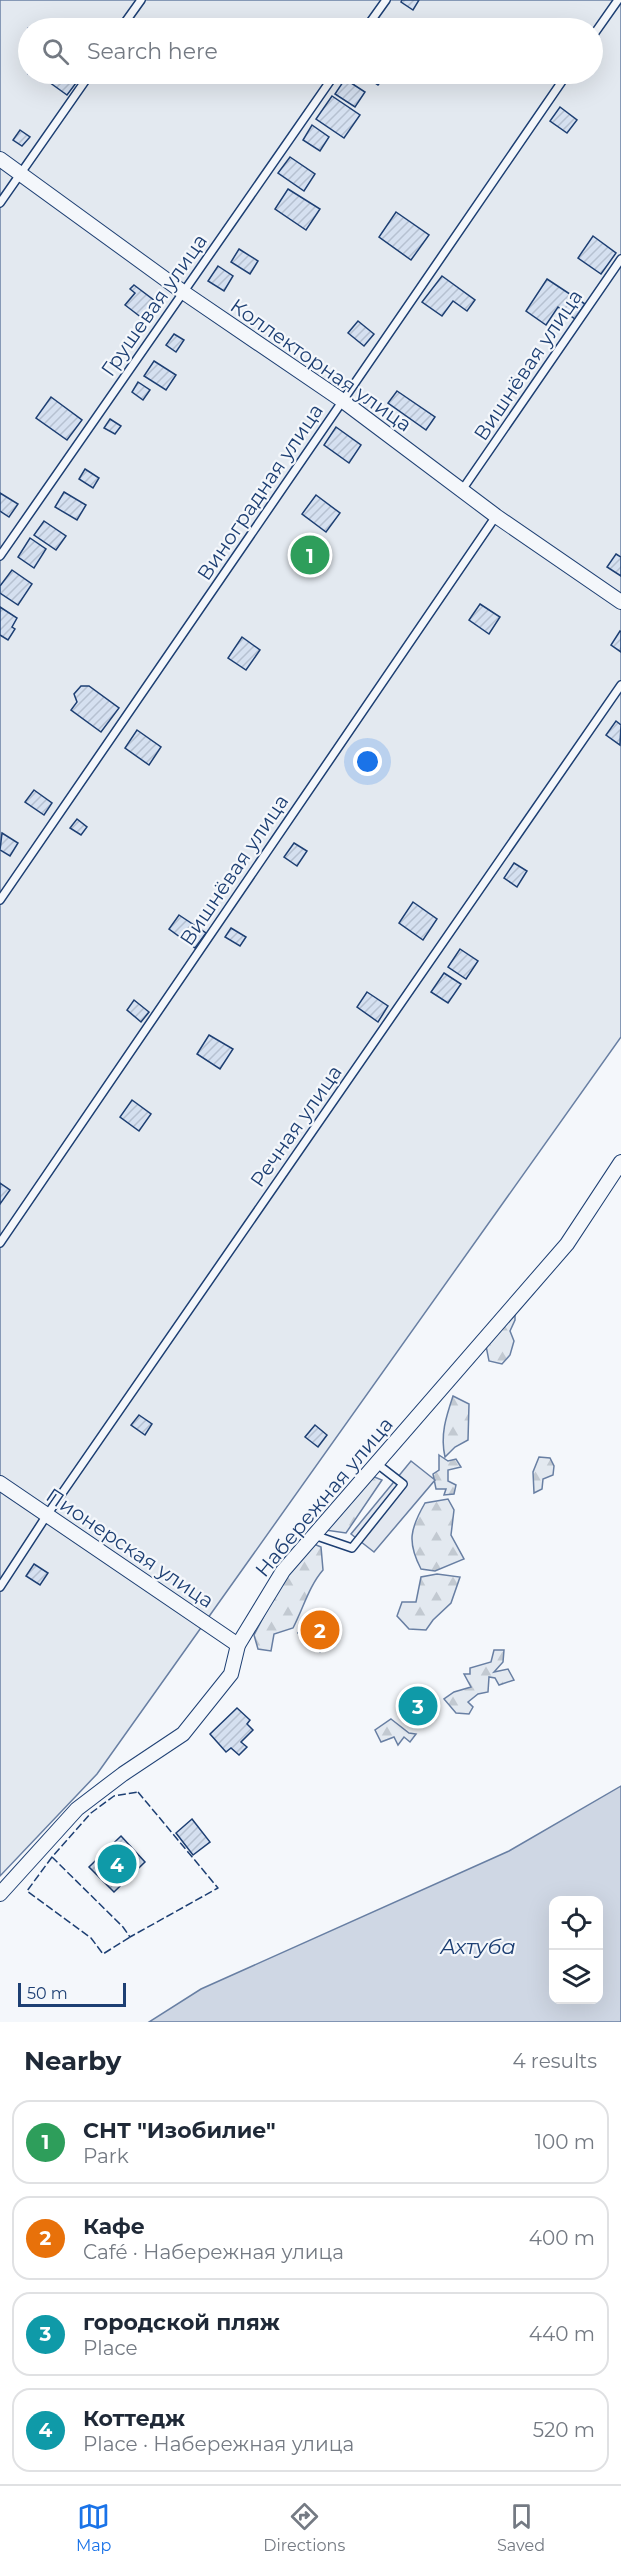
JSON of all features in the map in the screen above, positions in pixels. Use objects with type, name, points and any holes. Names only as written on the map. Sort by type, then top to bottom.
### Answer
[{"type":"street","name":"Коллекторная улица","points":[[0,159],[183,292],[343,401],[496,516],[621,602]]},
{"type":"street","name":"Набережная улица","points":[[0,1894],[76,1809],[183,1734],[231,1674],[238,1645],[283,1570],[567,1244],[621,1162]]},
{"type":"street","name":"Пионерская улица","points":[[0,1483],[238,1645]]},
{"type":"lane","points":[[128,18],[141,0]]},
{"type":"lane","points":[[373,18],[386,0]]},
{"type":"lane","points":[[603,21],[618,0]]},
{"type":"lane","points":[[0,203],[83,84]]},
{"type":"lane","name":"Грушевая улица","points":[[0,556],[328,84]]},
{"type":"lane","name":"Виноградная улица","points":[[0,900],[560,84]]},
{"type":"lane","name":"Вишнёвая улица","points":[[462,490],[621,259]]},
{"type":"lane","name":"Вишнёвая улица","points":[[0,1243],[496,516]]},
{"type":"lane","name":"Речная улица","points":[[0,1587],[47,1515],[621,685]]},
{"type":"lane","points":[[314,1535],[351,1548],[403,1484],[376,1463]]},
{"type":"green space","points":[[0,0],[621,0],[621,1037],[97,1774],[0,1876]]},
{"type":"green space","points":[[515,1311],[515,1320],[510,1331],[514,1341],[510,1355],[502,1364],[489,1361],[486,1346]]},
{"type":"green space","points":[[453,1396],[469,1404],[468,1440],[455,1447],[445,1457],[443,1434]]},
{"type":"green space","points":[[439,1455],[448,1461],[456,1459],[461,1467],[448,1470],[448,1481],[456,1485],[454,1494],[444,1495],[446,1489],[436,1489],[433,1474],[439,1470]]},
{"type":"green space","points":[[539,1457],[550,1458],[554,1466],[553,1475],[543,1479],[542,1489],[534,1493],[533,1472]]},
{"type":"green space","points":[[372,1476],[382,1480],[346,1533],[325,1530]]},
{"type":"green space","points":[[448,1499],[454,1510],[451,1535],[464,1559],[435,1571],[421,1569],[412,1543],[416,1520],[425,1503]]},
{"type":"green space","points":[[314,1544],[321,1547],[323,1570],[310,1590],[293,1628],[274,1634],[271,1651],[258,1649],[254,1635],[286,1574]]},
{"type":"green space","points":[[437,1574],[460,1577],[451,1603],[426,1630],[409,1629],[397,1616],[402,1602],[416,1602],[421,1577]]},
{"type":"green space","points":[[494,1650],[504,1650],[503,1662],[494,1672],[508,1669],[514,1680],[499,1685],[495,1678],[489,1677],[488,1692],[478,1694],[468,1702],[473,1707],[469,1714],[456,1713],[444,1699],[454,1692],[471,1687],[464,1674],[470,1674],[470,1668],[491,1662]]},
{"type":"green space","points":[[414,1689],[433,1696],[438,1704],[433,1707],[432,1716],[426,1714],[426,1726],[417,1726],[406,1715],[421,1699],[411,1699],[410,1693]]},
{"type":"green space","points":[[391,1719],[409,1733],[416,1734],[410,1742],[404,1737],[398,1745],[394,1737],[381,1742],[375,1730]]},
{"type":"shaded area","points":[[411,1461],[435,1480],[374,1552],[351,1534]]},
{"type":"water","name":"Ахтуба","points":[[621,1786],[621,2022],[149,2022],[201,1989],[509,1851]]},
{"type":"building","points":[[402,0],[419,0],[413,10],[401,2]]},
{"type":"building","points":[[52,84],[75,84],[67,95]]},
{"type":"building","points":[[342,84],[353,84],[365,92],[355,107],[335,94]]},
{"type":"building","points":[[332,96],[360,115],[344,138],[316,119]]},
{"type":"building","points":[[560,107],[577,120],[567,133],[550,121]]},
{"type":"building","points":[[312,125],[329,137],[320,151],[303,140]]},
{"type":"building","points":[[20,130],[30,137],[22,146],[13,140]]},
{"type":"building","points":[[290,157],[315,174],[304,191],[278,173]]},
{"type":"building","points":[[288,189],[320,209],[306,230],[275,209]]},
{"type":"building","points":[[396,212],[429,235],[411,260],[379,237]]},
{"type":"building","points":[[593,236],[616,253],[601,274],[578,258]]},
{"type":"building","points":[[239,249],[258,261],[250,274],[231,262]]},
{"type":"building","points":[[218,266],[233,276],[224,291],[208,281]]},
{"type":"building","points":[[442,276],[475,300],[467,311],[453,301],[442,316],[422,302]]},
{"type":"building","points":[[547,279],[585,304],[575,319],[558,307],[546,325],[526,311]]},
{"type":"building","points":[[134,285],[155,301],[142,318],[125,305],[135,293],[130,289]]},
{"type":"building","points":[[358,321],[374,334],[364,346],[348,333]]},
{"type":"building","points":[[174,334],[184,340],[176,352],[166,345]]},
{"type":"building","points":[[154,361],[176,375],[166,390],[144,376]]},
{"type":"building","points":[[138,382],[150,390],[143,400],[132,392]]},
{"type":"building","points":[[397,391],[435,417],[426,430],[388,403]]},
{"type":"building","points":[[51,397],[82,420],[67,440],[36,418]]},
{"type":"building","points":[[110,419],[121,426],[115,434],[104,428]]},
{"type":"building","points":[[336,427],[361,445],[349,463],[324,445]]},
{"type":"building","points":[[85,469],[99,478],[93,488],[79,479]]},
{"type":"building","points":[[64,492],[86,505],[77,520],[55,507]]},
{"type":"building","points":[[0,493],[18,504],[9,517],[0,511]]},
{"type":"building","points":[[316,495],[340,513],[326,532],[302,514]]},
{"type":"building","points":[[44,521],[66,536],[56,550],[34,535]]},
{"type":"building","points":[[30,538],[46,549],[34,568],[18,557]]},
{"type":"building","points":[[616,554],[621,557],[621,576],[607,567]]},
{"type":"building","points":[[12,570],[32,584],[18,605],[0,593],[0,586]]},
{"type":"building","points":[[480,604],[500,617],[489,634],[469,620]]},
{"type":"building","points":[[0,607],[17,618],[12,627],[15,629],[8,640],[0,635]]},
{"type":"building","points":[[621,632],[621,652],[611,645]]},
{"type":"building","points":[[242,637],[260,650],[246,670],[228,658]]},
{"type":"building","points":[[81,686],[89,686],[119,708],[101,732],[71,710],[77,702],[74,694]]},
{"type":"building","points":[[616,721],[621,725],[620,745],[606,735]]},
{"type":"building","points":[[137,730],[161,747],[149,765],[125,748]]},
{"type":"building","points":[[34,790],[52,803],[44,815],[25,802]]},
{"type":"building","points":[[77,819],[87,827],[81,835],[70,828]]},
{"type":"building","points":[[2,833],[18,843],[10,856],[0,850]]},
{"type":"building","points":[[294,843],[307,851],[297,866],[284,857]]},
{"type":"building","points":[[514,863],[527,871],[517,887],[504,878]]},
{"type":"building","points":[[413,902],[437,919],[423,940],[399,923]]},
{"type":"building","points":[[179,915],[206,933],[195,948],[169,929]]},
{"type":"building","points":[[231,928],[246,937],[240,946],[225,937]]},
{"type":"building","points":[[460,949],[478,961],[466,979],[448,967]]},
{"type":"building","points":[[444,973],[461,984],[448,1003],[431,992]]},
{"type":"building","points":[[367,992],[388,1006],[378,1022],[357,1007]]},
{"type":"building","points":[[134,1000],[149,1012],[141,1022],[127,1010]]},
{"type":"building","points":[[209,1035],[233,1049],[220,1069],[197,1054]]},
{"type":"building","points":[[132,1100],[151,1114],[139,1131],[120,1117]]},
{"type":"building","points":[[0,1183],[10,1190],[0,1204]]},
{"type":"building","points":[[139,1415],[152,1424],[145,1435],[131,1425]]},
{"type":"building","points":[[315,1425],[327,1435],[318,1447],[305,1437]]},
{"type":"building","points":[[34,1564],[48,1573],[40,1585],[26,1576]]},
{"type":"building","points":[[319,1609],[341,1628],[320,1652],[298,1633]]},
{"type":"building","points":[[237,1708],[250,1720],[247,1724],[253,1730],[241,1742],[247,1747],[239,1755],[231,1748],[226,1752],[210,1734]]},
{"type":"building","points":[[192,1819],[210,1842],[193,1855],[176,1833]]},
{"type":"building","points":[[121,1836],[145,1862],[114,1892],[89,1867]]},
{"type":"fence","points":[[138,1792],[218,1888],[130,1937],[123,1927],[52,1857],[91,1813],[114,1796],[138,1792]]},
{"type":"fence","points":[[52,1857],[27,1891],[91,1938],[103,1954],[130,1937]]},
{"type":"place","name":"СНТ \"Изобилие\"","points":[[310,555]]},
{"type":"place","name":"Кафе","points":[[320,1630]]},
{"type":"place","name":"городской пляж","points":[[418,1706]]},
{"type":"place","name":"Коттедж","points":[[117,1864]]}]
